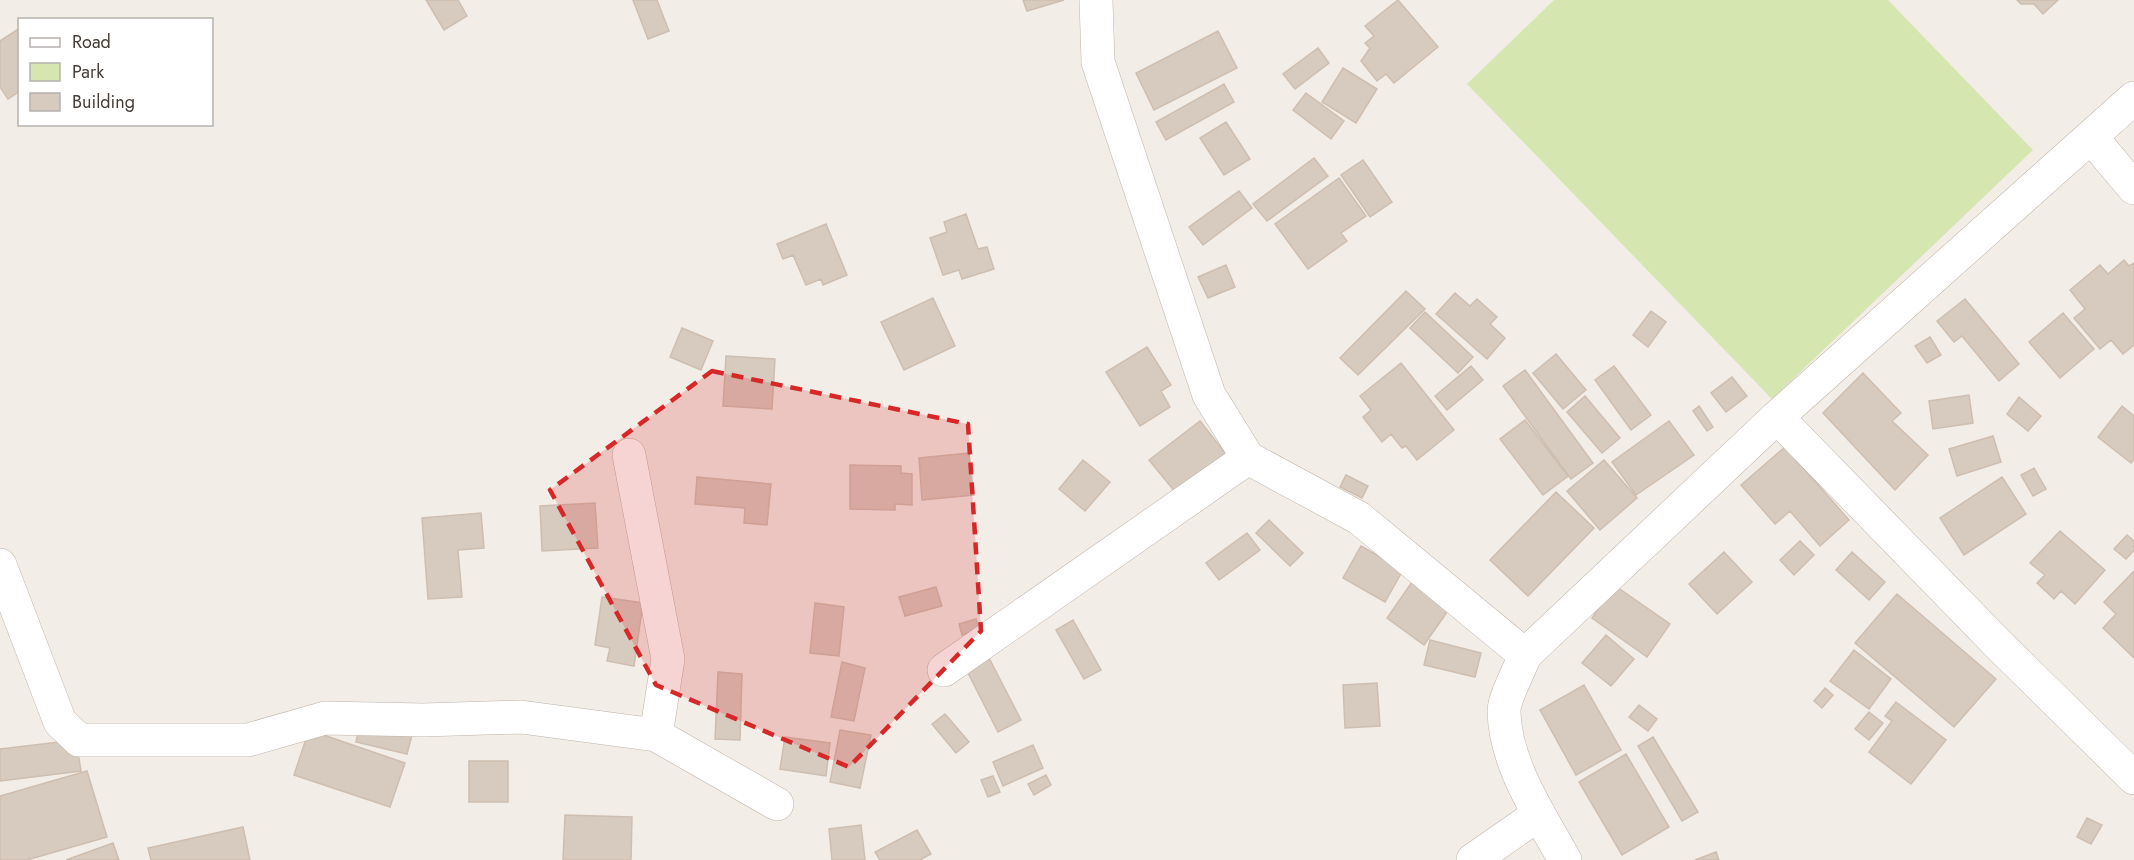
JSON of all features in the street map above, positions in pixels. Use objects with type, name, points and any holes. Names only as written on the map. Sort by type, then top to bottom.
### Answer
[{"type":"street","points":[[1096,0],[1098,62],[1105,84],[1209,395],[1248,458],[1359,518],[1525,655]]},
{"type":"street","points":[[1565,860],[1539,814],[1511,755],[1504,709],[1525,655],[1777,417],[2134,98]]},
{"type":"street","points":[[2091,137],[2134,188]]},
{"type":"street","points":[[1777,417],[1998,644],[2134,778]]},
{"type":"street","points":[[629,455],[668,659],[656,735]]},
{"type":"street","points":[[944,670],[1248,458]]},
{"type":"street","points":[[0,565],[60,722],[79,740],[248,740],[325,718],[423,720],[520,717],[656,735],[777,804]]},
{"type":"street","points":[[1473,860],[1539,814]]},
{"type":"highlighted area","points":[[712,371],[968,424],[981,631],[849,767],[656,685],[550,490]]},
{"type":"green space","points":[[1554,0],[1888,0],[2033,150],[1772,399],[1467,84]]},
{"type":"building","points":[[426,0],[458,0],[467,16],[444,30]]},
{"type":"building","points":[[633,0],[657,0],[669,31],[648,39]]},
{"type":"building","points":[[1023,0],[1064,0],[1027,11]]},
{"type":"building","points":[[1398,0],[1438,47],[1394,83],[1386,74],[1377,81],[1361,61],[1370,48],[1365,43],[1374,36],[1365,26]]},
{"type":"building","points":[[2017,0],[2058,0],[2043,14],[2034,4],[2021,4]]},
{"type":"building","points":[[18,29],[18,92],[8,99],[0,87],[0,41]]},
{"type":"building","points":[[1218,31],[1237,68],[1154,110],[1136,73]]},
{"type":"building","points":[[1318,48],[1329,63],[1295,89],[1283,74]]},
{"type":"building","points":[[1343,68],[1377,89],[1356,123],[1322,102]]},
{"type":"building","points":[[1224,84],[1234,102],[1166,140],[1156,122]]},
{"type":"building","points":[[1306,93],[1344,121],[1331,139],[1293,110]]},
{"type":"building","points":[[1226,122],[1250,159],[1224,175],[1200,138]]},
{"type":"building","points":[[1314,158],[1328,176],[1267,221],[1253,204]]},
{"type":"building","points":[[1363,160],[1392,202],[1370,217],[1341,175]]},
{"type":"building","points":[[1339,178],[1366,216],[1341,233],[1347,241],[1308,269],[1275,224]]},
{"type":"building","points":[[1239,191],[1252,208],[1203,245],[1189,227]]},
{"type":"building","points":[[966,214],[978,249],[987,247],[994,269],[962,279],[959,270],[943,275],[930,238],[947,232],[944,222]]},
{"type":"building","points":[[826,224],[847,275],[823,285],[821,279],[806,285],[793,255],[783,259],[777,244]]},
{"type":"building","points":[[2124,260],[2129,266],[2134,263],[2134,345],[2123,354],[2111,340],[2100,349],[2074,318],[2085,309],[2070,290],[2100,265],[2108,274]]},
{"type":"building","points":[[1226,265],[1235,287],[1208,298],[1198,277]]},
{"type":"building","points":[[1406,291],[1425,309],[1358,375],[1340,358]]},
{"type":"building","points":[[1455,293],[1470,306],[1477,299],[1497,317],[1490,324],[1505,338],[1487,359],[1436,314]]},
{"type":"building","points":[[933,298],[955,346],[904,370],[881,322]]},
{"type":"building","points":[[1965,299],[2019,364],[1999,381],[1962,336],[1954,342],[1937,321]]},
{"type":"building","points":[[1651,311],[1666,322],[1648,347],[1633,335]]},
{"type":"building","points":[[1425,312],[1473,357],[1458,373],[1410,328]]},
{"type":"building","points":[[2063,313],[2094,349],[2060,378],[2029,342]]},
{"type":"building","points":[[682,328],[713,341],[701,370],[670,357]]},
{"type":"building","points":[[1930,337],[1941,355],[1927,363],[1915,346]]},
{"type":"building","points":[[1147,347],[1171,385],[1161,391],[1170,407],[1140,426],[1106,372]]},
{"type":"building","points":[[1556,354],[1586,390],[1563,409],[1533,373]]},
{"type":"building","points":[[726,356],[775,359],[772,409],[723,406]]},
{"type":"building","points":[[1401,363],[1454,430],[1417,460],[1406,446],[1402,448],[1391,434],[1382,442],[1363,417],[1371,410],[1360,396]]},
{"type":"building","points":[[1471,366],[1483,380],[1447,410],[1435,396]]},
{"type":"building","points":[[1614,366],[1651,415],[1631,430],[1595,380]]},
{"type":"building","points":[[1525,370],[1593,463],[1571,479],[1503,386]]},
{"type":"building","points":[[1863,373],[1901,413],[1892,421],[1928,455],[1895,490],[1823,413]]},
{"type":"building","points":[[1732,377],[1747,396],[1726,412],[1711,393]]},
{"type":"building","points":[[1969,395],[1973,423],[1933,429],[1929,401]]},
{"type":"building","points":[[1585,396],[1620,438],[1602,453],[1567,412]]},
{"type":"building","points":[[2019,397],[2041,416],[2028,431],[2007,414]]},
{"type":"building","points":[[1699,406],[1713,427],[1707,431],[1693,411]]},
{"type":"building","points":[[2122,406],[2134,416],[2134,459],[2131,463],[2098,437]]},
{"type":"building","points":[[1525,420],[1568,476],[1543,495],[1500,439]]},
{"type":"building","points":[[1200,421],[1226,454],[1176,493],[1149,460]]},
{"type":"building","points":[[1669,421],[1694,455],[1636,495],[1612,462]]},
{"type":"building","points":[[1993,436],[2001,462],[1957,476],[1949,449]]},
{"type":"building","points":[[1785,447],[1849,520],[1820,546],[1790,511],[1775,524],[1741,485]]},
{"type":"building","points":[[969,453],[974,495],[922,500],[919,458]]},
{"type":"building","points":[[1083,460],[1110,482],[1085,511],[1059,489]]},
{"type":"building","points":[[1604,460],[1637,498],[1600,530],[1567,491]]},
{"type":"building","points":[[850,465],[901,466],[901,473],[912,474],[912,505],[895,504],[895,510],[850,509]]},
{"type":"building","points":[[2034,468],[2046,489],[2033,496],[2021,475]]},
{"type":"building","points":[[1346,475],[1368,486],[1362,498],[1340,487]]},
{"type":"building","points":[[697,477],[771,484],[767,525],[744,523],[745,508],[695,504]]},
{"type":"building","points":[[2002,477],[2026,514],[1964,555],[1940,518]]},
{"type":"building","points":[[1556,492],[1594,528],[1528,596],[1490,560]]},
{"type":"building","points":[[595,503],[598,548],[542,551],[540,506]]},
{"type":"building","points":[[481,513],[484,548],[458,550],[462,597],[428,599],[422,518]]},
{"type":"building","points":[[1269,520],[1303,553],[1290,566],[1256,533]]},
{"type":"building","points":[[2060,531],[2105,570],[2075,604],[2061,591],[2054,599],[2037,583],[2045,575],[2030,563]]},
{"type":"building","points":[[1247,533],[1260,550],[1219,580],[1206,563]]},
{"type":"building","points":[[2127,535],[2134,541],[2134,550],[2126,559],[2114,549]]},
{"type":"building","points":[[1800,541],[1814,555],[1794,575],[1780,560]]},
{"type":"building","points":[[1361,546],[1403,570],[1385,602],[1343,578]]},
{"type":"building","points":[[1724,552],[1752,582],[1717,614],[1689,584]]},
{"type":"building","points":[[1852,552],[1885,582],[1869,600],[1836,570]]},
{"type":"building","points":[[2134,571],[2134,658],[2103,628],[2116,614],[2104,602]]},
{"type":"building","points":[[1412,582],[1450,608],[1424,645],[1387,618]]},
{"type":"building","points":[[1614,585],[1670,624],[1647,657],[1592,618]]},
{"type":"building","points":[[936,587],[942,606],[905,616],[899,597]]},
{"type":"building","points":[[1897,594],[1996,679],[1954,727],[1855,643]]},
{"type":"building","points":[[602,597],[643,603],[634,666],[607,661],[610,648],[595,645]]},
{"type":"building","points":[[815,603],[844,607],[839,656],[810,653]]},
{"type":"building","points":[[976,619],[979,629],[962,635],[959,624]]},
{"type":"building","points":[[1073,620],[1101,670],[1084,679],[1056,630]]},
{"type":"building","points":[[1606,635],[1634,659],[1611,686],[1582,663]]},
{"type":"building","points":[[1430,640],[1481,653],[1475,677],[1424,665]]},
{"type":"building","points":[[1854,650],[1891,679],[1869,709],[1830,681]]},
{"type":"building","points":[[989,658],[1021,720],[998,732],[966,669]]},
{"type":"building","points":[[842,662],[865,668],[854,721],[831,717]]},
{"type":"building","points":[[718,672],[742,674],[740,740],[715,739]]},
{"type":"building","points":[[1377,683],[1380,726],[1345,728],[1343,685]]},
{"type":"building","points":[[1584,685],[1621,750],[1576,775],[1540,710]]},
{"type":"building","points":[[1825,688],[1833,695],[1822,708],[1814,701]]},
{"type":"building","points":[[1896,702],[1946,740],[1911,784],[1869,752],[1892,721],[1885,716]]},
{"type":"building","points":[[1639,705],[1657,719],[1648,731],[1629,717]]},
{"type":"building","points":[[1869,712],[1883,723],[1869,740],[1855,729]]},
{"type":"building","points":[[945,714],[969,742],[956,753],[932,724]]},
{"type":"building","points":[[361,719],[413,731],[407,754],[356,742]]},
{"type":"building","points":[[309,730],[405,763],[390,807],[294,775]]},
{"type":"building","points":[[840,730],[871,735],[860,788],[830,782]]},
{"type":"building","points":[[785,737],[830,743],[826,776],[780,769]]},
{"type":"building","points":[[1653,737],[1698,812],[1682,821],[1638,746]]},
{"type":"building","points":[[76,740],[81,771],[0,781],[0,749]]},
{"type":"building","points":[[1033,745],[1043,768],[1003,786],[993,762]]},
{"type":"building","points":[[1626,754],[1669,827],[1622,855],[1579,782]]},
{"type":"building","points":[[469,761],[508,761],[508,802],[469,802]]},
{"type":"building","points":[[87,771],[107,837],[27,860],[0,860],[0,796]]},
{"type":"building","points":[[1046,775],[1051,785],[1034,795],[1028,784]]},
{"type":"building","points":[[993,776],[1000,792],[988,797],[981,780]]},
{"type":"building","points":[[565,815],[632,817],[631,860],[563,860]]},
{"type":"building","points":[[2087,818],[2102,825],[2091,844],[2077,837]]},
{"type":"building","points":[[861,825],[865,860],[832,860],[829,829]]},
{"type":"building","points":[[243,827],[250,860],[151,860],[148,848]]},
{"type":"building","points":[[917,830],[931,854],[920,860],[880,860],[875,852]]},
{"type":"building","points":[[113,843],[119,860],[66,860]]},
{"type":"building","points":[[1716,852],[1719,860],[1695,860]]}]
